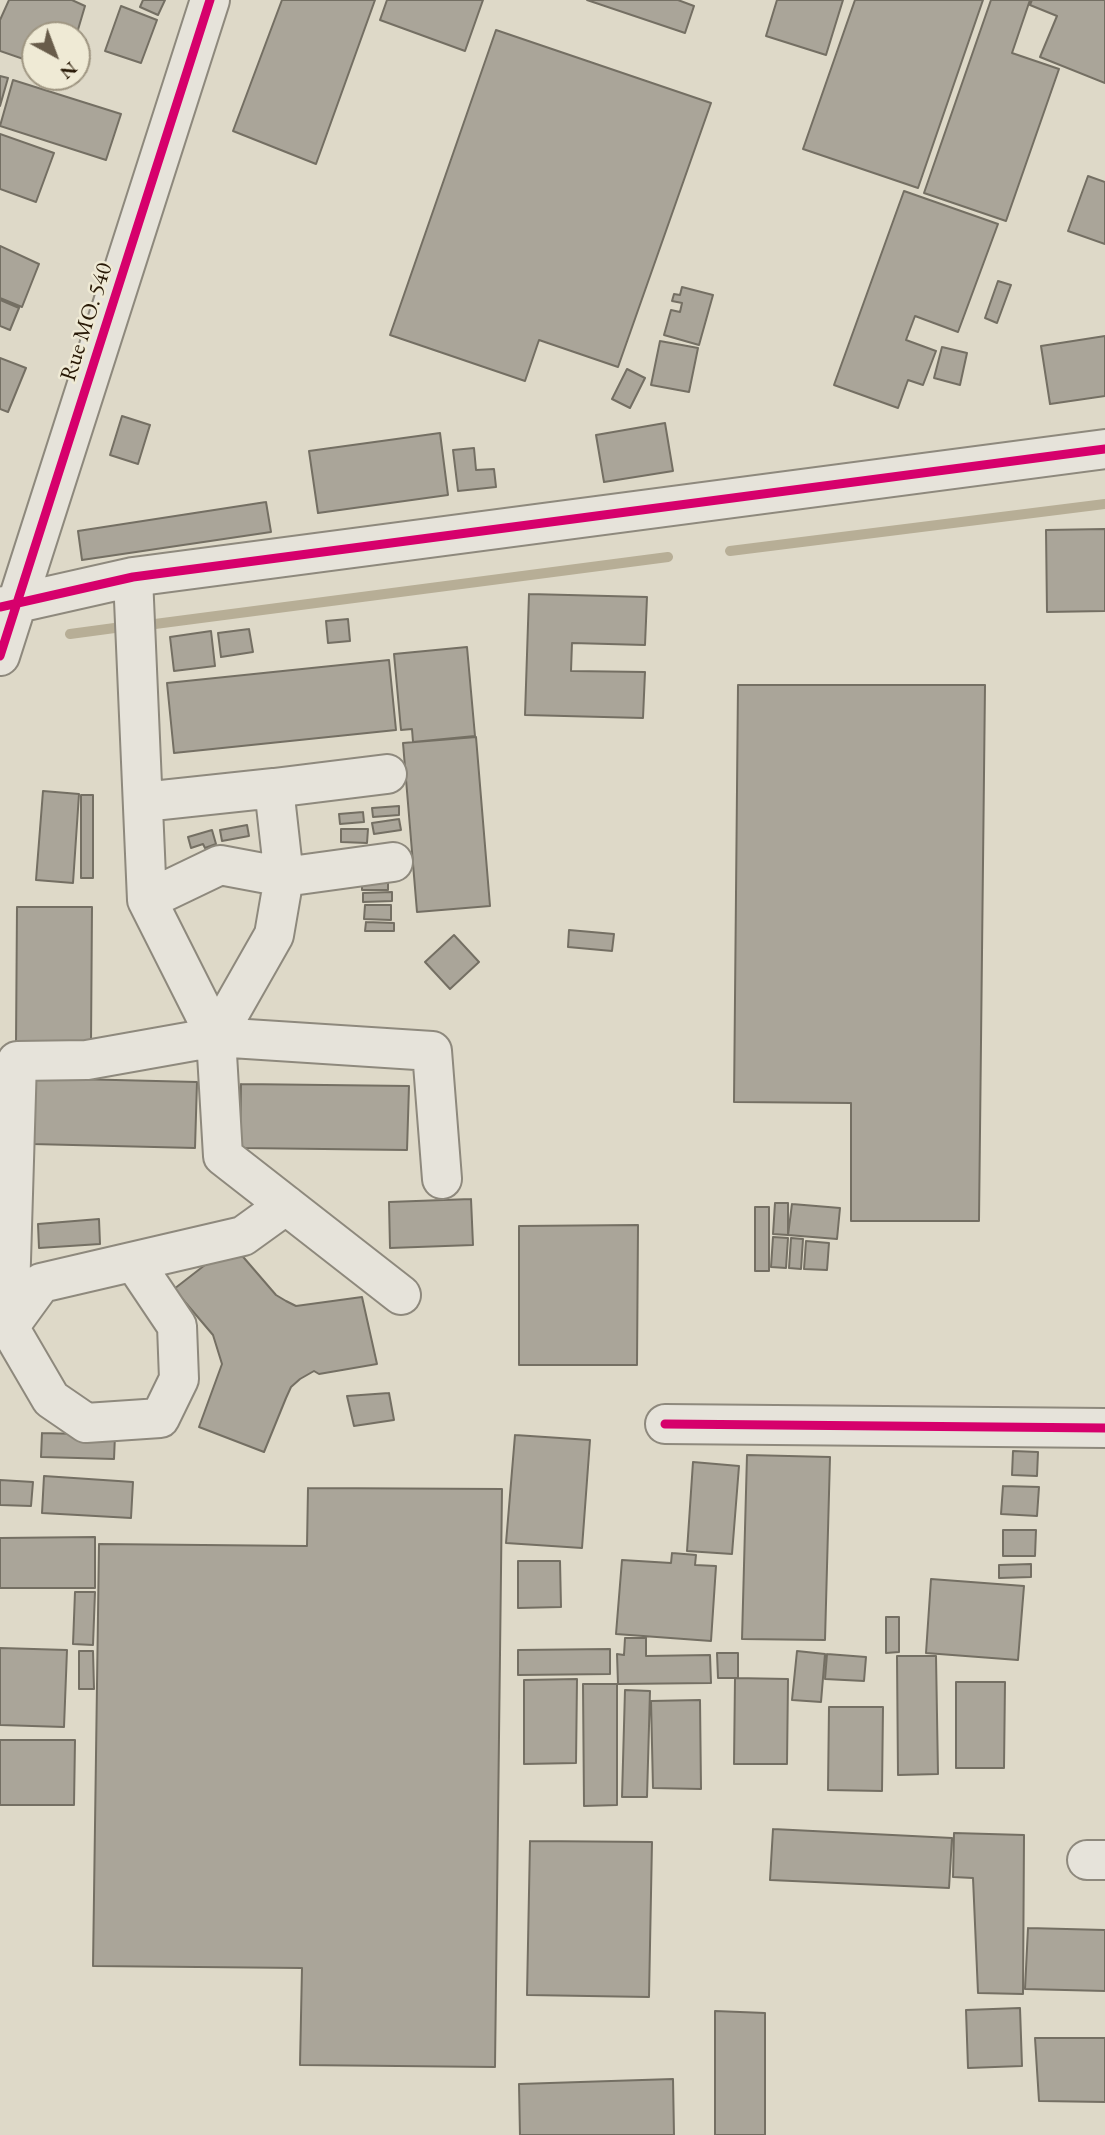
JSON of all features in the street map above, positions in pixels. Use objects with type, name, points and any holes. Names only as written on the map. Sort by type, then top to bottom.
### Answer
[{"type":"street","name":"Rue MO. 540","points":[[0,656],[9,605],[210,0]]},
{"type":"street","points":[[9,605],[133,577],[1105,449]]},
{"type":"street","points":[[133,577],[148,900],[216,1037],[223,1156],[401,1295]]},
{"type":"street","points":[[143,802],[387,774]]},
{"type":"street","points":[[216,1037],[274,935],[284,877],[274,788]]},
{"type":"street","points":[[148,900],[219,865],[284,877],[393,862]]},
{"type":"street","points":[[134,1262],[177,1326],[179,1379],[160,1418],[86,1423],[51,1399],[5,1327],[17,1061],[87,1060],[216,1037],[432,1051],[442,1179]]},
{"type":"street","points":[[5,1327],[41,1283],[243,1236],[286,1205]]},
{"type":"street","points":[[665,1424],[1105,1428]]},
{"type":"building","points":[[9,0],[72,0],[85,6],[81,21],[21,21],[21,58],[0,51],[0,20]]},
{"type":"building","points":[[143,0],[165,0],[158,15],[140,7]]},
{"type":"building","points":[[282,0],[375,0],[316,164],[233,131]]},
{"type":"building","points":[[387,0],[483,0],[465,51],[380,20]]},
{"type":"building","points":[[587,0],[678,0],[694,6],[685,33]]},
{"type":"building","points":[[777,0],[843,0],[826,55],[766,36]]},
{"type":"building","points":[[855,0],[983,0],[918,188],[803,149]]},
{"type":"building","points":[[991,0],[1030,0],[1012,53],[1059,69],[1006,221],[924,193]]},
{"type":"building","points":[[1032,0],[1105,0],[1105,83],[1040,57],[1057,16],[1030,5]]},
{"type":"building","points":[[121,6],[157,20],[141,63],[105,51]]},
{"type":"building","points":[[496,30],[711,103],[618,367],[539,340],[525,381],[390,335]]},
{"type":"building","points":[[0,76],[8,78],[0,106]]},
{"type":"building","points":[[13,80],[21,83],[21,91],[48,91],[121,114],[106,160],[0,126]]},
{"type":"building","points":[[0,134],[54,153],[36,202],[0,189]]},
{"type":"building","points":[[1088,176],[1105,182],[1105,244],[1068,231]]},
{"type":"building","points":[[904,191],[998,224],[958,332],[915,316],[906,340],[936,351],[923,385],[908,380],[898,408],[834,385]]},
{"type":"building","points":[[0,246],[39,264],[22,307],[0,298]]},
{"type":"building","points":[[998,281],[1011,285],[997,323],[985,318]]},
{"type":"building","points":[[682,287],[713,295],[699,345],[664,335],[671,310],[680,312],[682,303],[672,301],[674,294],[680,295]]},
{"type":"building","points":[[0,300],[19,308],[10,330],[0,326]]},
{"type":"building","points":[[1105,336],[1105,396],[1050,404],[1041,346]]},
{"type":"building","points":[[660,341],[698,348],[689,392],[651,385]]},
{"type":"building","points":[[942,347],[967,353],[960,385],[934,378]]},
{"type":"building","points":[[0,358],[26,368],[8,412],[0,409]]},
{"type":"building","points":[[627,369],[645,378],[630,408],[612,399]]},
{"type":"building","points":[[122,416],[150,425],[138,464],[110,455]]},
{"type":"building","points":[[665,423],[673,471],[604,482],[596,435]]},
{"type":"building","points":[[440,433],[448,495],[318,513],[309,451]]},
{"type":"building","points":[[474,448],[476,470],[494,469],[496,487],[458,491],[453,450]]},
{"type":"building","points":[[266,502],[271,532],[82,560],[78,531]]},
{"type":"building","points":[[1105,529],[1105,611],[1047,612],[1046,530]]},
{"type":"building","points":[[529,594],[647,597],[645,645],[572,643],[571,671],[645,672],[643,718],[525,715]]},
{"type":"building","points":[[348,619],[350,641],[328,643],[326,621]]},
{"type":"building","points":[[249,629],[253,652],[221,657],[218,633]]},
{"type":"building","points":[[211,631],[215,666],[174,671],[170,637]]},
{"type":"building","points":[[467,647],[475,736],[413,742],[412,729],[401,730],[394,654]]},
{"type":"building","points":[[389,660],[396,730],[174,753],[167,683]]},
{"type":"building","points":[[738,685],[985,685],[979,1221],[851,1221],[851,1103],[734,1102]]},
{"type":"building","points":[[476,737],[490,906],[417,912],[403,743]]},
{"type":"building","points":[[43,791],[79,794],[73,883],[36,880]]},
{"type":"building","points":[[81,795],[93,795],[93,878],[81,878]]},
{"type":"building","points":[[399,806],[399,815],[373,817],[372,808]]},
{"type":"building","points":[[363,812],[364,822],[340,824],[339,814]]},
{"type":"building","points":[[399,819],[401,830],[374,834],[372,823]]},
{"type":"building","points":[[247,825],[249,836],[222,841],[220,830]]},
{"type":"building","points":[[341,829],[368,829],[367,843],[341,842]]},
{"type":"building","points":[[212,830],[216,844],[205,848],[203,844],[191,848],[188,837]]},
{"type":"building","points":[[362,879],[388,879],[388,890],[362,890]]},
{"type":"building","points":[[392,892],[392,901],[363,902],[363,893]]},
{"type":"building","points":[[365,905],[391,905],[391,920],[364,919]]},
{"type":"building","points":[[17,907],[92,907],[91,1044],[16,1044]]},
{"type":"building","points":[[366,922],[394,923],[394,931],[365,931]]},
{"type":"building","points":[[569,930],[614,934],[612,951],[568,947]]},
{"type":"building","points":[[454,935],[479,962],[450,989],[425,962]]},
{"type":"building","points":[[34,1078],[197,1082],[195,1148],[32,1144]]},
{"type":"building","points":[[241,1084],[409,1086],[407,1150],[240,1148]]},
{"type":"building","points":[[471,1199],[473,1245],[390,1248],[389,1202]]},
{"type":"building","points":[[775,1203],[788,1203],[788,1235],[773,1234]]},
{"type":"building","points":[[792,1204],[840,1208],[837,1239],[788,1235]]},
{"type":"building","points":[[755,1207],[769,1207],[769,1271],[755,1271]]},
{"type":"building","points":[[99,1219],[100,1244],[39,1248],[38,1224]]},
{"type":"building","points":[[638,1225],[637,1365],[519,1365],[519,1226]]},
{"type":"building","points":[[773,1237],[788,1238],[786,1268],[771,1267]]},
{"type":"building","points":[[791,1238],[803,1239],[801,1269],[789,1268]]},
{"type":"building","points":[[806,1241],[829,1243],[827,1270],[804,1269]]},
{"type":"building","points":[[232,1244],[276,1295],[296,1306],[362,1297],[377,1364],[319,1374],[314,1371],[300,1379],[291,1387],[264,1452],[199,1427],[222,1364],[213,1335],[174,1289]]},
{"type":"building","points":[[389,1393],[394,1420],[354,1426],[347,1396]]},
{"type":"building","points":[[42,1433],[115,1435],[114,1459],[41,1457]]},
{"type":"building","points":[[515,1435],[590,1440],[582,1548],[506,1543]]},
{"type":"building","points":[[1013,1451],[1038,1452],[1037,1476],[1012,1475]]},
{"type":"building","points":[[747,1455],[830,1457],[825,1640],[742,1639]]},
{"type":"building","points":[[693,1462],[739,1466],[732,1554],[687,1551]]},
{"type":"building","points":[[44,1476],[133,1482],[131,1518],[42,1513]]},
{"type":"building","points":[[0,1480],[33,1482],[31,1506],[0,1505]]},
{"type":"building","points":[[1003,1486],[1039,1487],[1037,1516],[1001,1514]]},
{"type":"building","points":[[308,1488],[502,1489],[495,2067],[300,2065],[302,1968],[93,1966],[99,1544],[307,1546]]},
{"type":"building","points":[[1003,1530],[1036,1530],[1035,1556],[1003,1556]]},
{"type":"building","points":[[95,1537],[95,1588],[0,1588],[0,1538]]},
{"type":"building","points":[[672,1553],[696,1555],[695,1565],[716,1566],[711,1641],[616,1634],[622,1560],[671,1563]]},
{"type":"building","points":[[518,1561],[560,1561],[561,1607],[518,1608]]},
{"type":"building","points":[[1031,1564],[1031,1577],[999,1578],[999,1565]]},
{"type":"building","points":[[931,1579],[1024,1586],[1018,1660],[926,1653]]},
{"type":"building","points":[[75,1592],[95,1592],[93,1645],[73,1644]]},
{"type":"building","points":[[886,1617],[899,1617],[899,1652],[886,1653]]},
{"type":"building","points":[[625,1638],[646,1638],[646,1656],[710,1655],[711,1683],[618,1684],[617,1654],[624,1655]]},
{"type":"building","points":[[0,1648],[67,1650],[64,1727],[0,1725]]},
{"type":"building","points":[[610,1649],[610,1674],[518,1675],[518,1650]]},
{"type":"building","points":[[79,1651],[93,1651],[94,1689],[79,1689]]},
{"type":"building","points":[[797,1651],[825,1654],[821,1702],[792,1700]]},
{"type":"building","points":[[717,1653],[738,1653],[738,1678],[718,1678]]},
{"type":"building","points":[[827,1654],[866,1657],[864,1681],[825,1679]]},
{"type":"building","points":[[897,1656],[936,1656],[938,1774],[898,1775]]},
{"type":"building","points":[[735,1678],[788,1679],[787,1764],[734,1764]]},
{"type":"building","points":[[577,1679],[576,1763],[524,1764],[524,1680]]},
{"type":"building","points":[[956,1682],[1005,1682],[1004,1768],[956,1768]]},
{"type":"building","points":[[583,1684],[617,1684],[617,1805],[584,1806]]},
{"type":"building","points":[[625,1690],[650,1691],[647,1797],[622,1797]]},
{"type":"building","points":[[700,1700],[701,1789],[653,1788],[651,1701]]},
{"type":"building","points":[[829,1707],[883,1707],[882,1791],[828,1790]]},
{"type":"building","points":[[0,1740],[75,1740],[74,1805],[0,1805]]},
{"type":"building","points":[[773,1829],[952,1838],[949,1888],[770,1880]]},
{"type":"building","points":[[954,1833],[1024,1835],[1023,1994],[978,1993],[973,1878],[953,1877]]},
{"type":"building","points":[[530,1841],[652,1842],[649,1997],[527,1995]]},
{"type":"building","points":[[1028,1928],[1105,1930],[1105,1991],[1025,1989]]},
{"type":"building","points":[[1020,2008],[1022,2066],[968,2068],[966,2010]]},
{"type":"building","points":[[715,2011],[765,2013],[765,2135],[715,2135]]},
{"type":"building","points":[[1035,2038],[1105,2038],[1105,2102],[1039,2101]]},
{"type":"building","points":[[673,2079],[674,2135],[520,2135],[519,2084]]},
{"type":"waterway","points":[[730,551],[1105,504]]},
{"type":"waterway","points":[[155,624],[668,557]]},
{"type":"waterway","points":[[70,634],[122,627]]},
{"type":"cycle path","points":[[0,656],[210,0]]},
{"type":"cycle path","points":[[0,607],[133,577],[1105,449]]},
{"type":"cycle path","points":[[665,1424],[1105,1428]]}]
